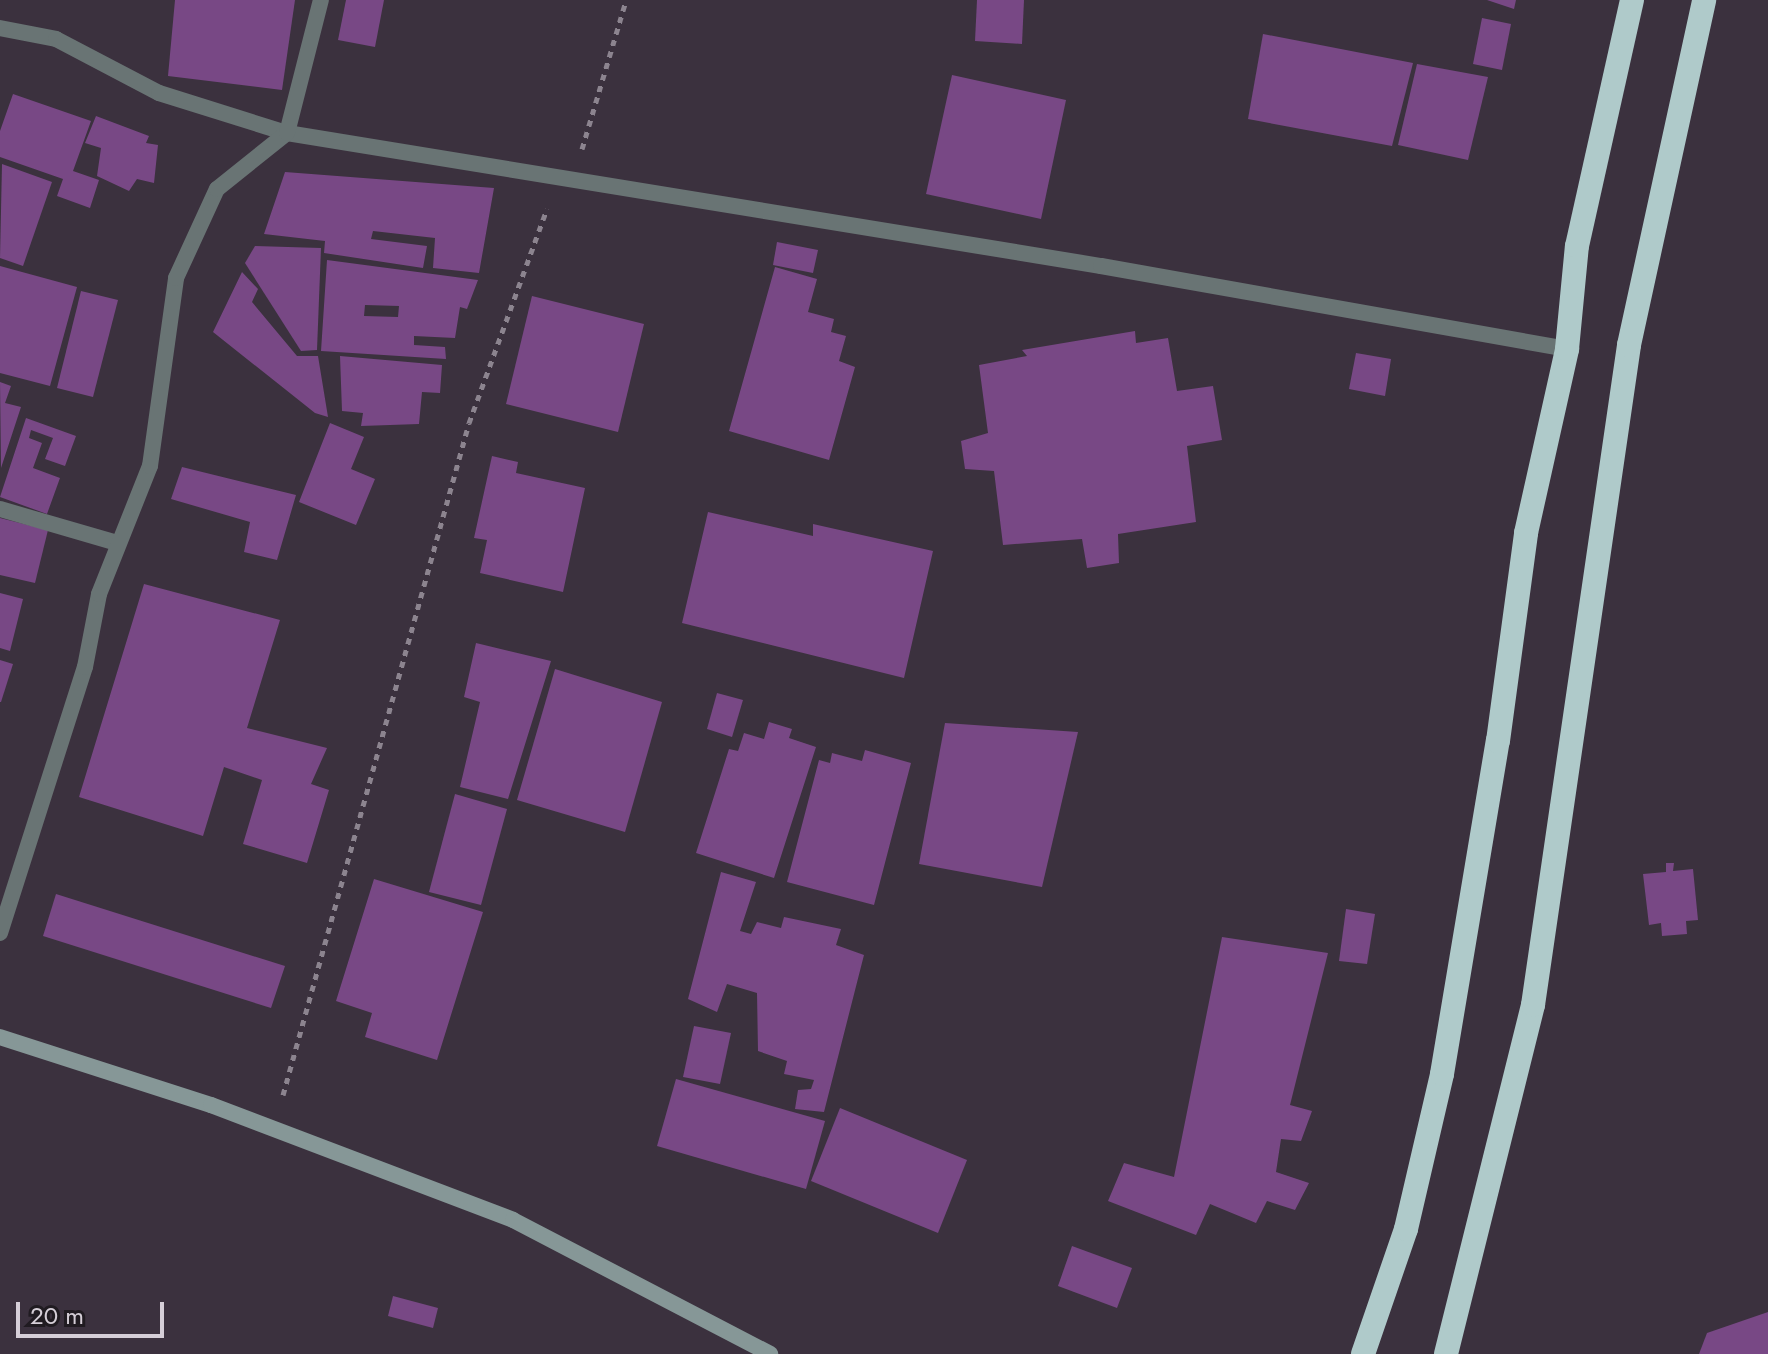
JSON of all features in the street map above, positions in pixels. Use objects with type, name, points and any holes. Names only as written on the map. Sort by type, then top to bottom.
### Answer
[{"type":"highway","points":[[1363,1354],[1406,1229],[1442,1074],[1498,741],[1526,533],[1567,349],[1577,246],[1632,0]]},
{"type":"highway","points":[[1446,1354],[1533,1005],[1629,345],[1704,0]]},
{"type":"street","points":[[0,933],[85,667],[99,594],[150,466],[176,278],[217,189],[287,133],[321,0]]},
{"type":"street","points":[[0,28],[56,39],[159,93],[287,133],[574,178],[696,203],[1101,266],[1567,349]]},
{"type":"street","points":[[0,509],[117,543]]},
{"type":"street","points":[[0,1037],[274,1128],[513,1220],[770,1354]]},
{"type":"path","points":[[274,1128],[469,423],[555,187],[574,178],[626,0]]},
{"type":"building","points":[[175,0],[295,0],[282,90],[168,76]]},
{"type":"building","points":[[346,0],[384,0],[375,47],[338,40]]},
{"type":"building","points":[[977,0],[1024,0],[1022,44],[975,41]]},
{"type":"building","points":[[1487,0],[1516,0],[1514,9]]},
{"type":"building","points":[[1482,18],[1511,24],[1502,70],[1473,64]]},
{"type":"building","points":[[1263,34],[1413,63],[1392,146],[1248,119]]},
{"type":"building","points":[[1417,64],[1488,77],[1468,160],[1398,145]]},
{"type":"building","points":[[952,75],[1066,100],[1041,219],[926,194]]},
{"type":"building","points":[[13,94],[91,121],[73,171],[99,180],[90,208],[57,196],[63,179],[0,157],[0,131]]},
{"type":"building","points":[[96,116],[149,136],[146,143],[158,145],[154,183],[137,179],[129,191],[97,176],[101,148],[85,143]]},
{"type":"building","points":[[2,164],[52,182],[23,266],[0,258]]},
{"type":"building","points":[[285,172],[494,188],[479,273],[433,268],[435,238],[373,231],[371,239],[427,246],[423,268],[324,253],[325,241],[264,234]]},
{"type":"building","points":[[777,242],[818,250],[813,273],[773,265]]},
{"type":"building","points":[[255,246],[321,248],[317,350],[301,351],[245,263]]},
{"type":"building","points":[[327,260],[478,280],[467,309],[460,307],[455,338],[414,336],[414,345],[445,347],[446,359],[321,351]],"holes":[[[365,305],[399,306],[398,317],[364,316]]]},
{"type":"building","points":[[0,266],[77,287],[50,386],[0,373]]},
{"type":"building","points":[[775,267],[817,279],[808,312],[834,319],[831,332],[846,336],[839,361],[855,367],[829,460],[729,431]]},
{"type":"building","points":[[242,272],[258,289],[252,302],[297,356],[318,356],[328,417],[315,413],[213,332]]},
{"type":"building","points":[[81,291],[118,300],[93,397],[57,388]]},
{"type":"building","points":[[532,296],[644,324],[618,432],[506,404]]},
{"type":"building","points":[[1135,331],[1136,343],[1168,338],[1177,391],[1213,386],[1222,440],[1187,446],[1196,522],[1118,534],[1119,563],[1087,568],[1082,539],[1003,545],[994,471],[965,469],[961,441],[988,433],[979,365],[1027,356],[1022,350]]},
{"type":"building","points":[[1356,353],[1391,359],[1385,396],[1349,389]]},
{"type":"building","points":[[340,356],[442,365],[440,393],[422,392],[419,424],[361,426],[363,413],[342,411]]},
{"type":"building","points":[[0,382],[11,386],[5,403],[21,407],[1,468]]},
{"type":"building","points":[[26,418],[76,436],[65,466],[45,459],[53,438],[31,430],[29,438],[42,443],[33,468],[60,478],[47,514],[0,497]]},
{"type":"building","points":[[330,423],[364,437],[351,469],[375,479],[356,525],[299,502]]},
{"type":"building","points":[[492,456],[518,462],[516,473],[585,488],[563,592],[480,573],[487,540],[474,538]]},
{"type":"building","points":[[182,467],[296,495],[277,560],[244,552],[250,522],[171,499]]},
{"type":"building","points":[[708,512],[813,536],[813,524],[933,551],[904,678],[682,623]]},
{"type":"building","points":[[0,518],[48,530],[35,583],[0,575]]},
{"type":"building","points":[[144,584],[280,620],[247,728],[327,748],[311,784],[329,790],[307,863],[243,844],[262,780],[224,767],[203,836],[79,797]]},
{"type":"building","points":[[0,593],[23,599],[10,651],[0,648]]},
{"type":"building","points":[[476,643],[551,661],[508,799],[460,787],[480,702],[464,697]]},
{"type":"building","points":[[0,660],[13,664],[1,702],[0,702]]},
{"type":"building","points":[[555,669],[662,702],[625,832],[517,800]]},
{"type":"building","points":[[717,693],[743,700],[732,737],[707,729]]},
{"type":"building","points":[[769,722],[792,729],[789,738],[816,747],[774,878],[696,853],[729,749],[738,751],[744,733],[764,739]]},
{"type":"building","points":[[945,723],[1078,732],[1042,887],[919,864]]},
{"type":"building","points":[[865,750],[911,763],[874,905],[787,882],[819,760],[830,763],[832,753],[862,761]]},
{"type":"building","points":[[455,794],[507,809],[481,905],[429,892]]},
{"type":"building","points":[[1666,863],[1674,863],[1673,871],[1693,869],[1698,920],[1686,921],[1687,934],[1662,936],[1661,923],[1649,925],[1643,874],[1666,872]]},
{"type":"building","points":[[721,872],[756,882],[740,931],[751,934],[757,922],[781,928],[784,917],[841,929],[836,945],[864,955],[824,1112],[795,1109],[798,1090],[811,1089],[814,1080],[784,1074],[787,1061],[758,1051],[757,993],[727,984],[717,1012],[688,999]]},
{"type":"building","points":[[374,879],[483,912],[437,1060],[365,1037],[372,1013],[336,1001]]},
{"type":"building","points":[[56,894],[285,966],[271,1008],[43,936]]},
{"type":"building","points":[[1346,909],[1375,914],[1367,964],[1339,961]]},
{"type":"building","points":[[1222,937],[1328,953],[1290,1105],[1312,1111],[1301,1141],[1281,1139],[1276,1172],[1309,1183],[1295,1210],[1267,1201],[1256,1223],[1210,1204],[1196,1235],[1108,1201],[1124,1163],[1174,1177]]},
{"type":"building","points":[[694,1026],[731,1033],[720,1084],[683,1077]]},
{"type":"building","points":[[676,1079],[825,1121],[806,1189],[657,1146]]},
{"type":"building","points":[[840,1108],[967,1160],[938,1233],[811,1181]]},
{"type":"building","points":[[1072,1246],[1132,1268],[1117,1308],[1058,1286]]},
{"type":"building","points":[[393,1296],[438,1308],[433,1328],[388,1316]]},
{"type":"building","points":[[1768,1312],[1768,1354],[1699,1354],[1707,1333]]}]
